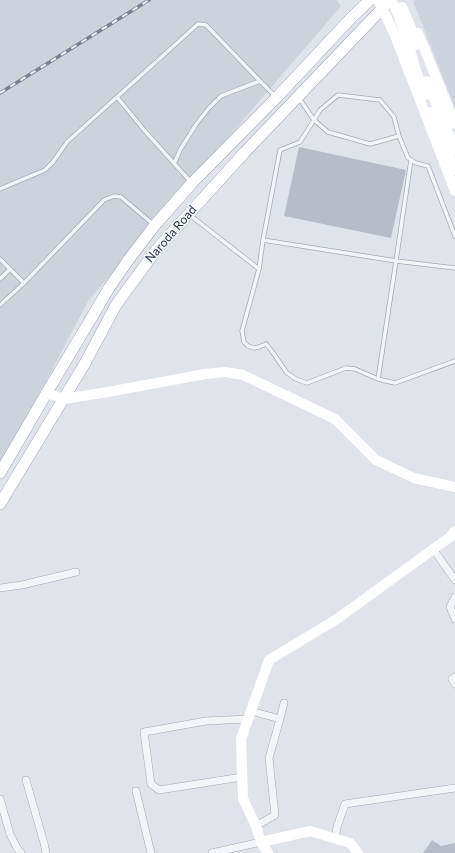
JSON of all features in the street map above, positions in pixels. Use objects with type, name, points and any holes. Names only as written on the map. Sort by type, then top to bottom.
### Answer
[{"type":"main road","name":"Naroda Road","points":[[0,473],[109,288],[155,225],[192,183],[370,0]]},
{"type":"main road","name":"Naroda Road","points":[[0,504],[84,365],[116,305],[157,249],[245,152],[298,97],[380,4],[391,0]]},
{"type":"street","points":[[391,0],[397,12],[427,100],[455,170]]},
{"type":"street","points":[[398,0],[410,25],[426,78],[455,150]]},
{"type":"street","points":[[404,0],[455,124]]},
{"type":"street","points":[[380,4],[394,33],[455,191]]},
{"type":"street","points":[[46,393],[64,399],[205,374],[225,372],[243,375],[335,419],[376,460],[414,478],[455,487]]},
{"type":"street","points":[[268,853],[261,842],[256,826],[243,800],[241,739],[269,660],[337,619],[450,537],[455,531]]},
{"type":"street","points":[[433,549],[455,580]]},
{"type":"street","points":[[0,588],[22,585],[76,572]]},
{"type":"street","points":[[455,596],[450,608],[455,619]]},
{"type":"street","points":[[455,678],[452,679],[455,684]]},
{"type":"street","points":[[256,826],[275,815],[269,758],[284,703]]},
{"type":"street","points":[[242,778],[159,790],[151,784],[144,732],[249,715],[280,719]]},
{"type":"street","points":[[26,780],[46,853]]},
{"type":"street","points":[[335,838],[345,804],[455,788]]},
{"type":"street","points":[[136,791],[151,853]]},
{"type":"street","points":[[0,799],[10,834],[21,853]]},
{"type":"street","points":[[212,853],[310,832],[350,843],[358,853]]},
{"type":"lane","points":[[0,189],[45,170],[53,162],[67,142],[198,24],[206,26],[277,97]]},
{"type":"lane","points":[[174,164],[180,150],[197,123],[221,96],[260,81]]},
{"type":"lane","points":[[455,236],[428,166],[416,163],[408,158],[399,136],[394,117],[380,100],[338,95],[320,110],[300,142],[280,150],[258,269],[242,332],[244,342],[248,346],[254,348],[266,344],[287,373],[296,379],[307,382],[346,368],[355,369],[395,383],[455,362]]},
{"type":"lane","points":[[117,97],[144,130],[192,183]]},
{"type":"lane","points":[[298,97],[314,120],[328,132],[370,144],[399,136]]},
{"type":"lane","points":[[378,378],[411,160]]},
{"type":"lane","points":[[0,305],[24,283],[104,200],[114,196],[122,197],[155,225]]},
{"type":"lane","points":[[189,213],[258,269]]},
{"type":"lane","points":[[263,240],[396,261],[455,268]]},
{"type":"lane","points":[[0,259],[24,283]]},
{"type":"lane","points":[[0,279],[10,269]]},
{"type":"shaded area","points":[[0,0],[337,0],[341,6],[88,301],[0,470]]},
{"type":"shaded area","points":[[455,0],[455,108],[413,1]]},
{"type":"building","points":[[299,147],[406,170],[391,238],[284,216]]},
{"type":"building","points":[[432,840],[441,846],[455,843],[455,853],[423,853]]},
{"type":"railway","points":[[0,93],[149,0]]}]
